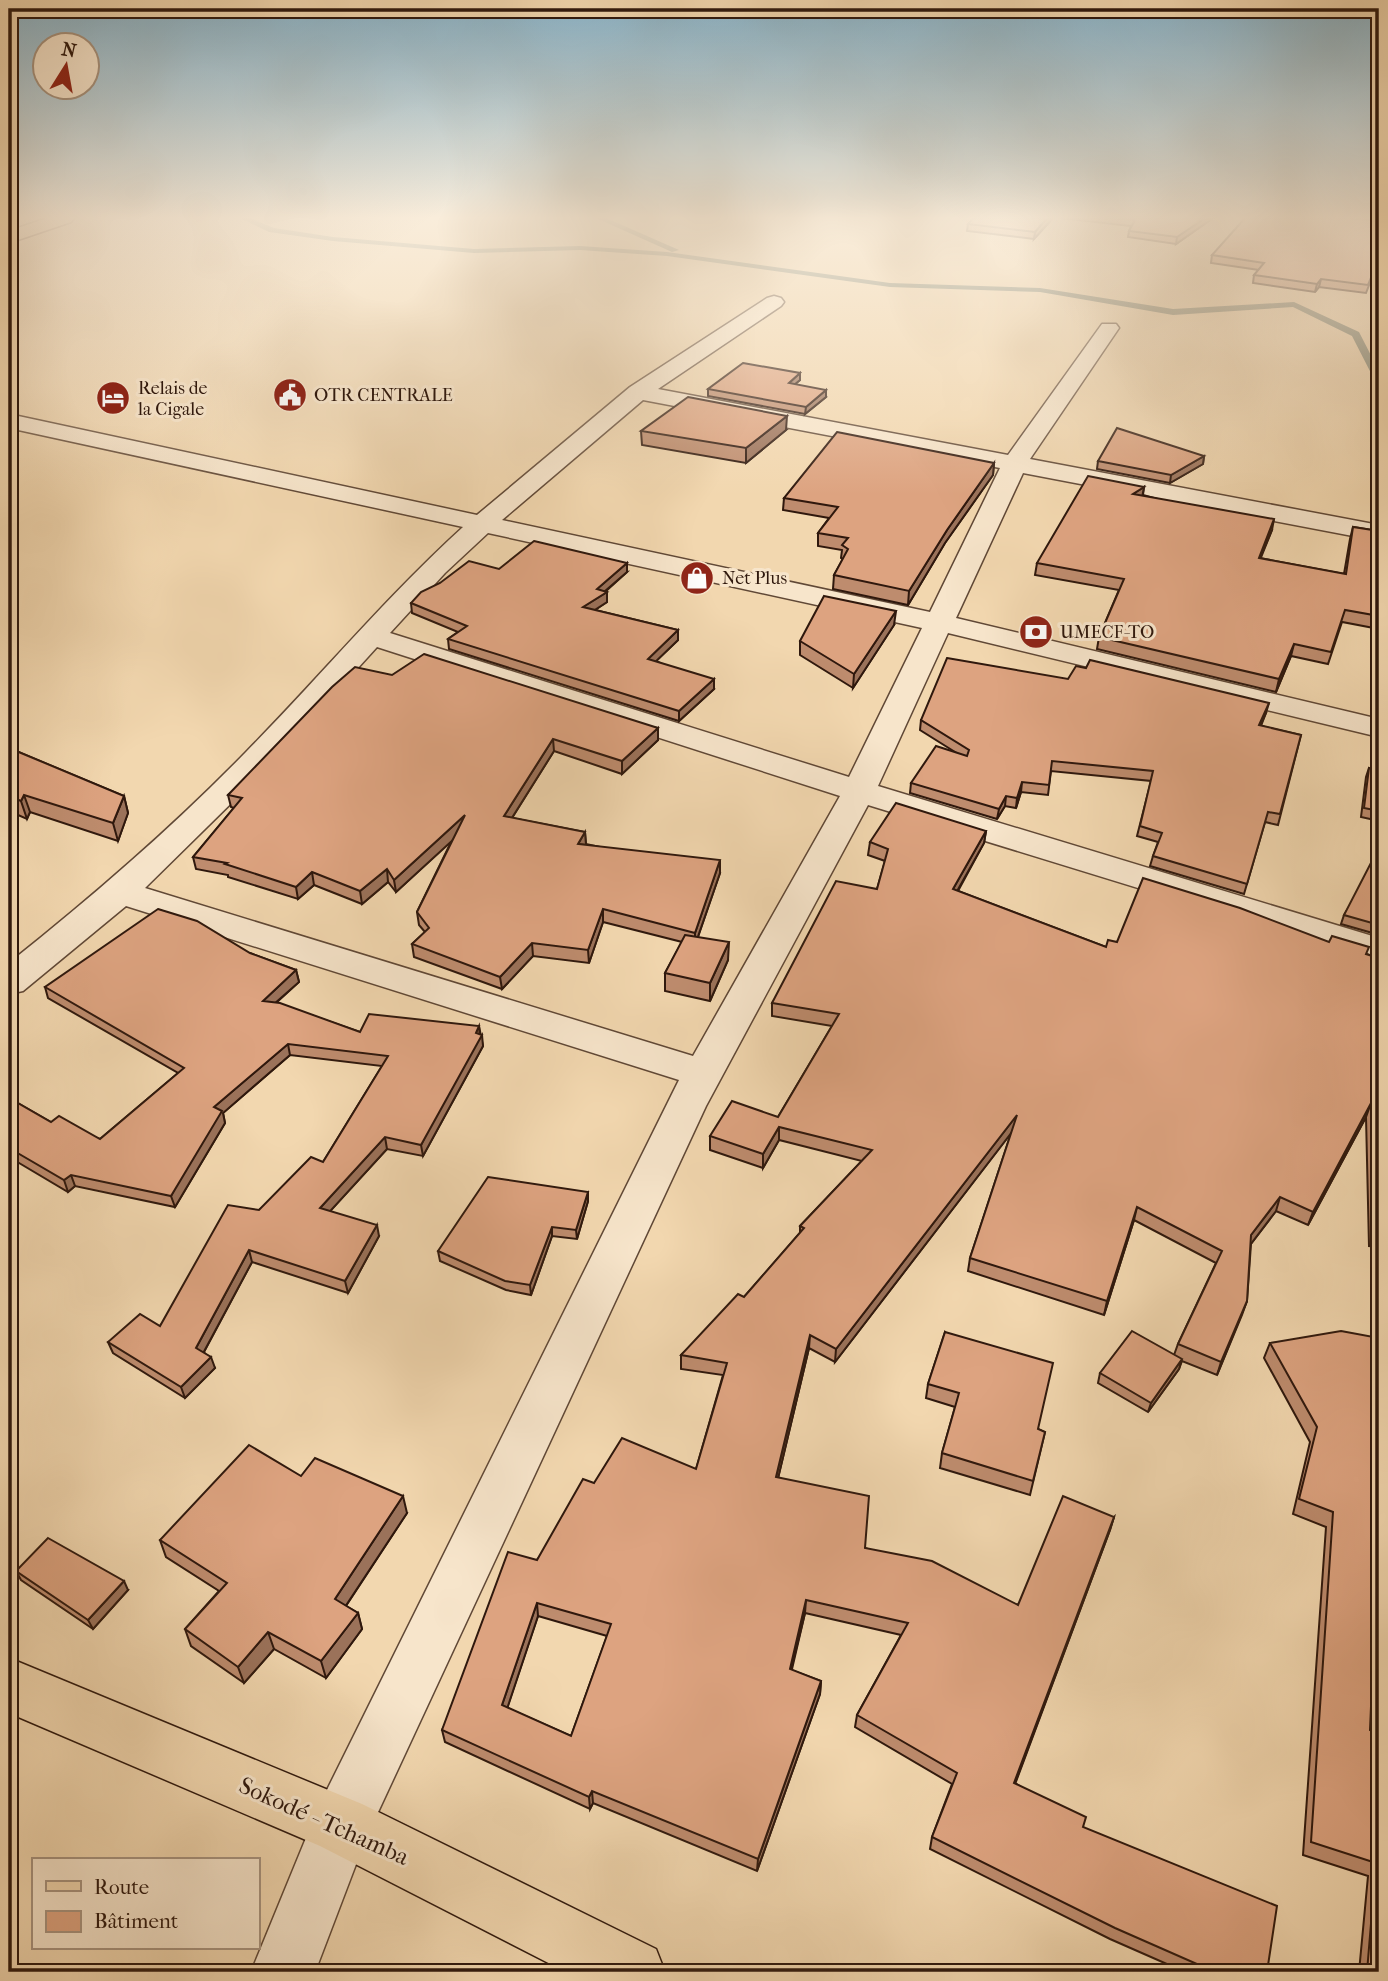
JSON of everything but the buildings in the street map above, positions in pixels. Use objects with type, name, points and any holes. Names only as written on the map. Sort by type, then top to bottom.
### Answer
[{"type":"main road","name":"Sokodé - Tchamba","points":[[9,1685],[341,1825],[633,1972]]},
{"type":"street","points":[[9,982],[120,892],[257,760],[435,567],[481,525],[638,392],[761,310]]},
{"type":"street","points":[[284,1972],[341,1825],[703,1073],[859,791],[1015,463],[1108,328]]},
{"type":"street","points":[[638,392],[1379,533]]},
{"type":"street","points":[[9,421],[941,623],[1379,728]]},
{"type":"street","points":[[371,636],[859,791],[1379,950]]},
{"type":"street","points":[[120,892],[703,1073]]},
{"type":"waterway","points":[[1164,310],[1196,310]]},
{"type":"waterway","points":[[1307,310],[1356,334],[1379,379]]},
{"type":"place","name":"OTR CENTRALE","points":[[290,395]]},
{"type":"place","name":"Relais de la Cigale","points":[[113,398]]},
{"type":"place","name":"Net Plus","points":[[697,578]]},
{"type":"place","name":"UMECF-TO","points":[[1036,632]]}]
